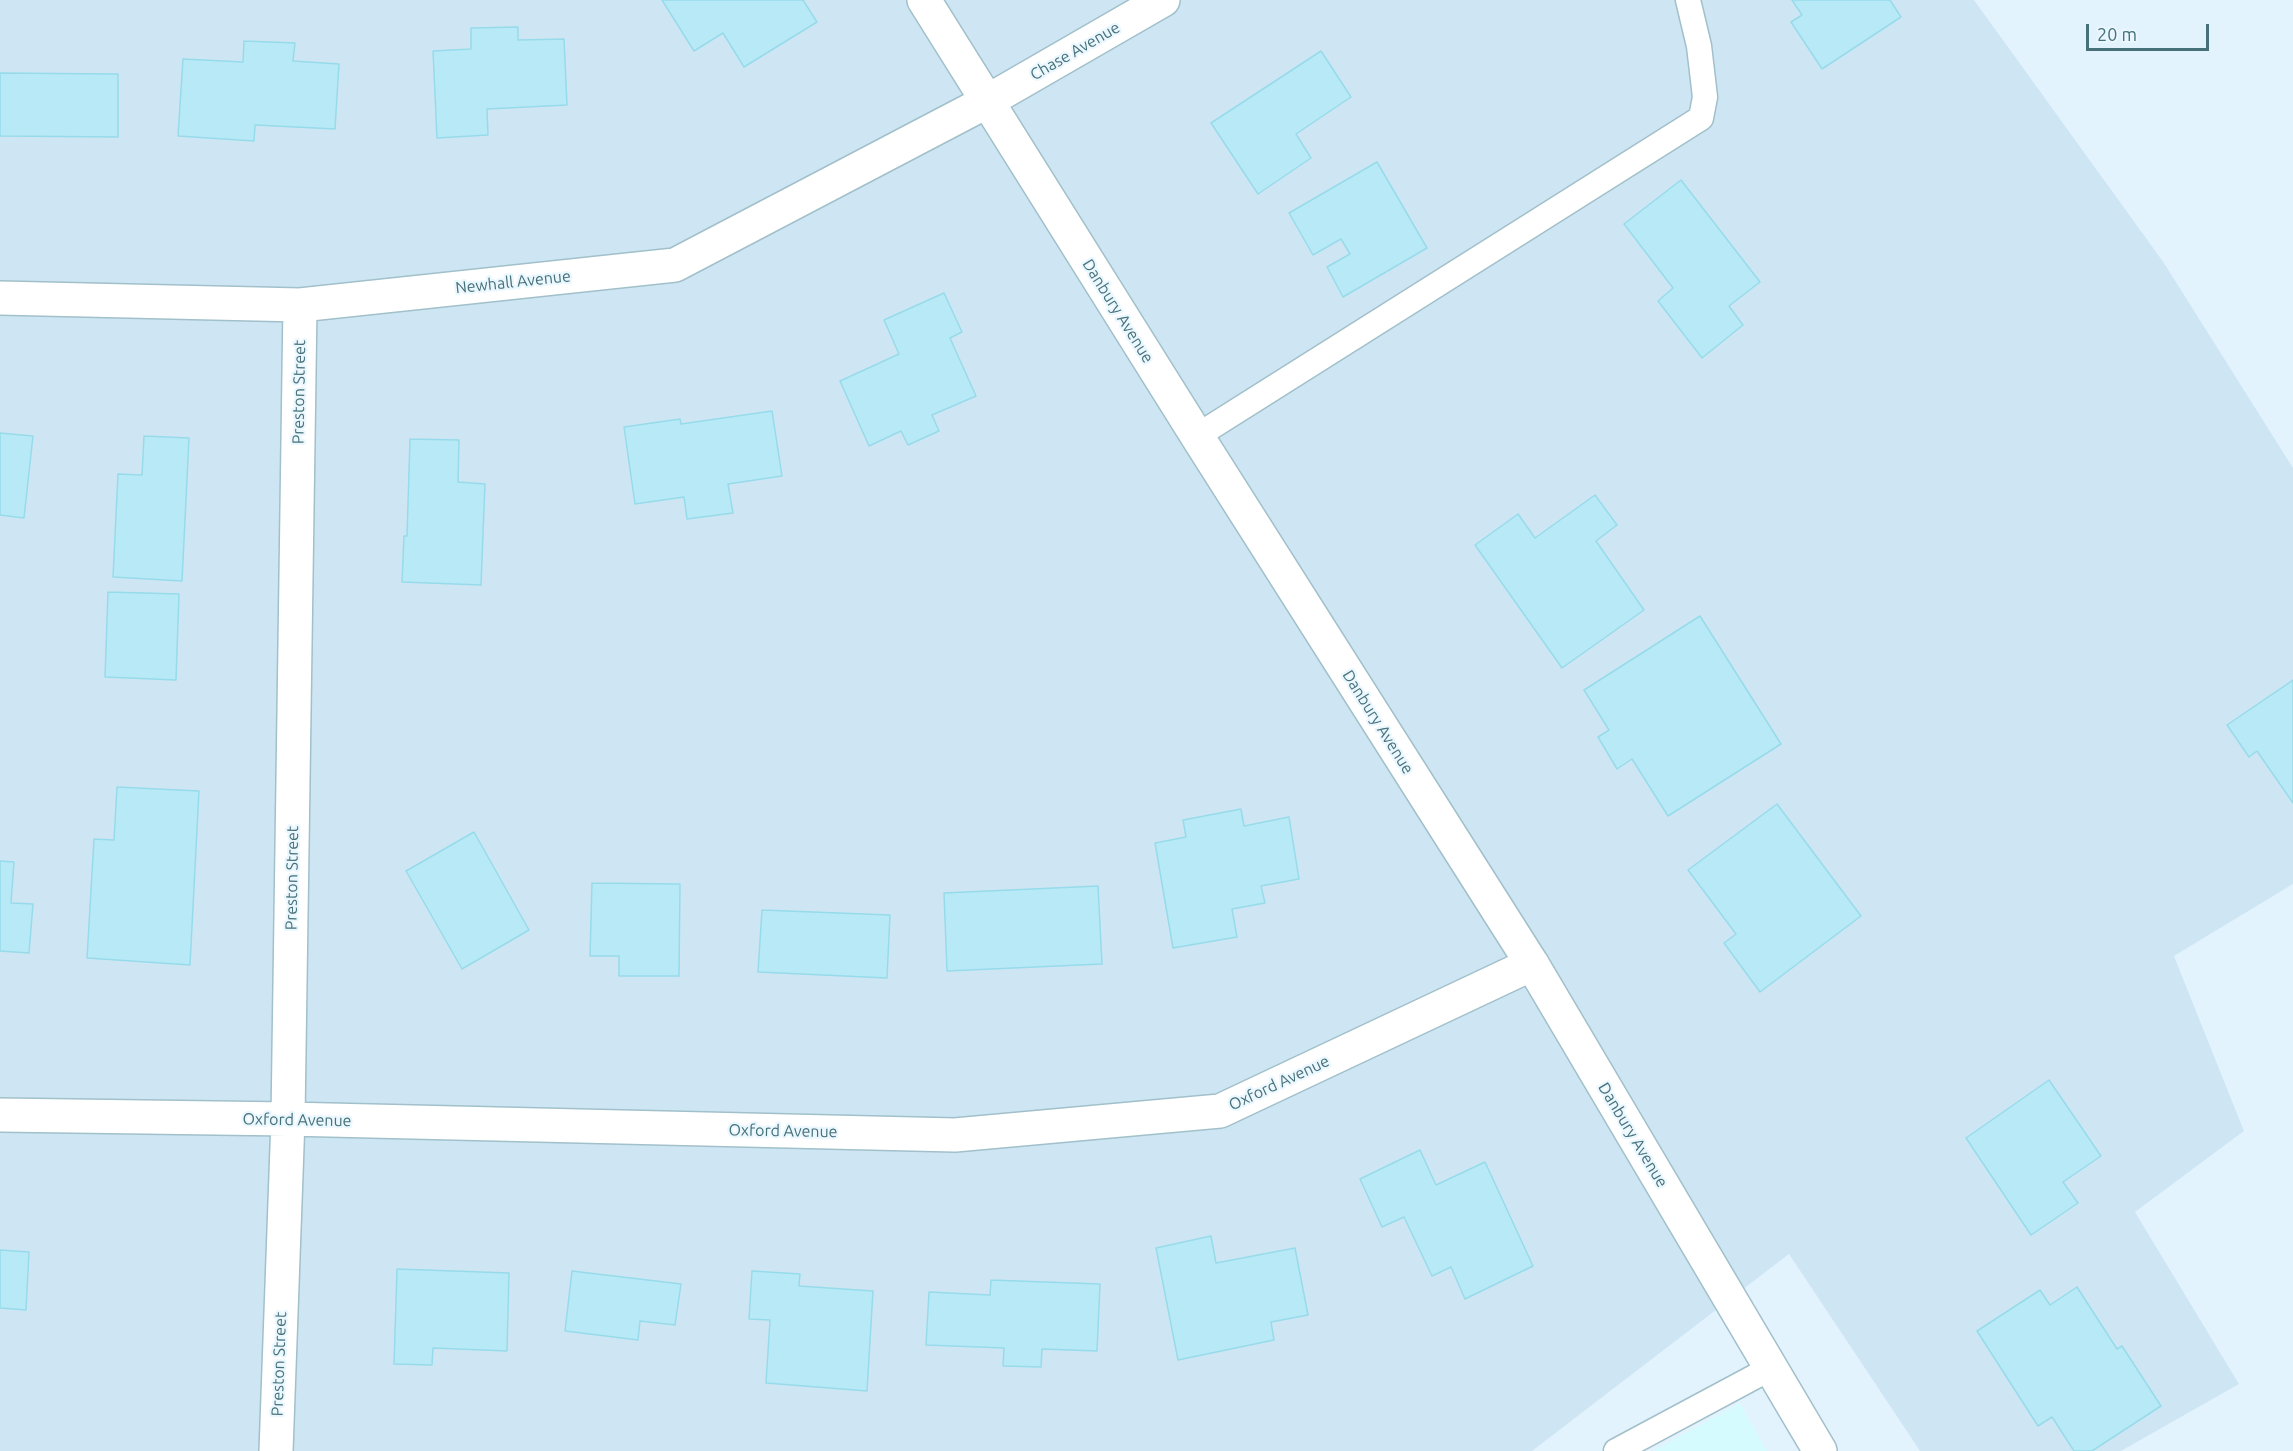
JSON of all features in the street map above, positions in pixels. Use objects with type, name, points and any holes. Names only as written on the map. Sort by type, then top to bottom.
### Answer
[{"type":"street","name":"Danbury Avenue","points":[[924,0],[986,102],[1532,964],[1820,1451]]},
{"type":"street","name":"Chase Avenue","points":[[986,102],[1162,0]]},
{"type":"street","name":"Newhall Avenue","points":[[0,298],[300,305],[675,265],[986,102]]},
{"type":"street","name":"Preston Street","points":[[276,1451],[288,1119],[300,305]]},
{"type":"street","name":"Oxford Avenue","points":[[0,1115],[288,1119],[955,1135],[1220,1111],[1532,964]]},
{"type":"lane","points":[[1197,436],[1701,118],[1705,97],[1699,46],[1688,0]]},
{"type":"lane","points":[[1616,1451],[1771,1368]]},
{"type":"shaded area","points":[[0,0],[1974,0],[2164,263],[2293,468],[2293,884],[2174,956],[2244,1131],[2135,1212],[2239,1384],[2121,1451],[1920,1451],[1789,1254],[1532,1451],[0,1451]]},
{"type":"shaded area","points":[[1740,1403],[1767,1451],[1653,1451]]},
{"type":"building","points":[[662,0],[803,0],[817,22],[744,67],[723,33],[694,51]]},
{"type":"building","points":[[1792,0],[1890,0],[1901,17],[1822,69],[1791,22],[1802,15]]},
{"type":"building","points":[[518,27],[518,40],[564,39],[567,105],[487,109],[488,135],[437,138],[433,51],[471,49],[471,28]]},
{"type":"building","points":[[244,41],[295,43],[293,61],[339,64],[335,129],[255,125],[254,141],[178,136],[183,59],[243,62]]},
{"type":"building","points":[[1321,51],[1351,97],[1296,134],[1311,158],[1258,194],[1211,123]]},
{"type":"building","points":[[0,73],[118,74],[118,137],[0,136]]},
{"type":"building","points":[[1377,162],[1427,248],[1343,297],[1327,267],[1350,254],[1341,239],[1313,255],[1289,213]]},
{"type":"building","points":[[1681,180],[1760,282],[1729,306],[1743,325],[1702,358],[1658,301],[1673,288],[1624,224]]},
{"type":"building","points":[[944,293],[962,332],[950,338],[976,396],[932,415],[939,431],[908,445],[901,431],[869,446],[840,381],[899,354],[884,320]]},
{"type":"building","points":[[772,411],[782,476],[728,484],[733,513],[687,519],[684,497],[635,504],[624,427],[680,419],[681,424]]},
{"type":"building","points":[[0,433],[33,436],[24,518],[0,515]]},
{"type":"building","points":[[144,436],[189,438],[182,581],[113,577],[118,474],[142,475]]},
{"type":"building","points":[[410,439],[459,440],[458,482],[485,484],[481,585],[402,582],[404,536],[407,536]]},
{"type":"building","points":[[1595,495],[1617,525],[1596,541],[1644,610],[1562,668],[1475,545],[1518,514],[1535,538]]},
{"type":"building","points":[[108,592],[179,594],[176,680],[105,677]]},
{"type":"building","points":[[1700,616],[1781,744],[1668,816],[1632,759],[1617,769],[1598,737],[1609,730],[1584,690]]},
{"type":"building","points":[[2293,680],[2293,803],[2257,751],[2249,757],[2227,725]]},
{"type":"building","points":[[117,787],[199,791],[190,965],[87,958],[94,839],[114,840]]},
{"type":"building","points":[[1777,804],[1861,916],[1760,992],[1724,943],[1736,934],[1688,870]]},
{"type":"building","points":[[1241,809],[1244,826],[1289,817],[1299,879],[1261,886],[1265,903],[1232,909],[1237,937],[1173,948],[1155,843],[1186,837],[1183,820]]},
{"type":"building","points":[[474,832],[529,930],[462,969],[406,871]]},
{"type":"building","points":[[0,861],[14,862],[11,903],[33,904],[29,953],[0,951]]},
{"type":"building","points":[[592,883],[680,884],[679,976],[619,976],[619,956],[590,956]]},
{"type":"building","points":[[1098,886],[1102,964],[947,971],[944,893]]},
{"type":"building","points":[[762,910],[890,915],[887,978],[758,972]]},
{"type":"building","points":[[2049,1080],[2101,1156],[2063,1182],[2078,1203],[2031,1235],[1966,1138]]},
{"type":"building","points":[[1420,1150],[1436,1185],[1485,1162],[1533,1266],[1465,1299],[1451,1267],[1432,1276],[1404,1217],[1382,1227],[1360,1179]]},
{"type":"building","points":[[1211,1236],[1216,1263],[1295,1248],[1308,1315],[1271,1322],[1274,1340],[1178,1360],[1156,1248]]},
{"type":"building","points":[[0,1250],[29,1252],[26,1310],[0,1308]]},
{"type":"building","points":[[397,1269],[509,1273],[507,1351],[433,1348],[432,1365],[394,1364]]},
{"type":"building","points":[[572,1271],[681,1284],[675,1325],[640,1321],[638,1340],[565,1331]]},
{"type":"building","points":[[752,1271],[800,1274],[799,1286],[873,1291],[867,1391],[766,1383],[770,1320],[749,1319]]},
{"type":"building","points":[[991,1280],[1100,1284],[1097,1351],[1042,1349],[1041,1367],[1003,1366],[1004,1348],[926,1345],[929,1292],[990,1295]]},
{"type":"building","points":[[2077,1287],[2117,1349],[2122,1346],[2161,1406],[2092,1451],[2074,1451],[2052,1417],[2038,1426],[1977,1331],[2040,1290],[2050,1305]]}]
